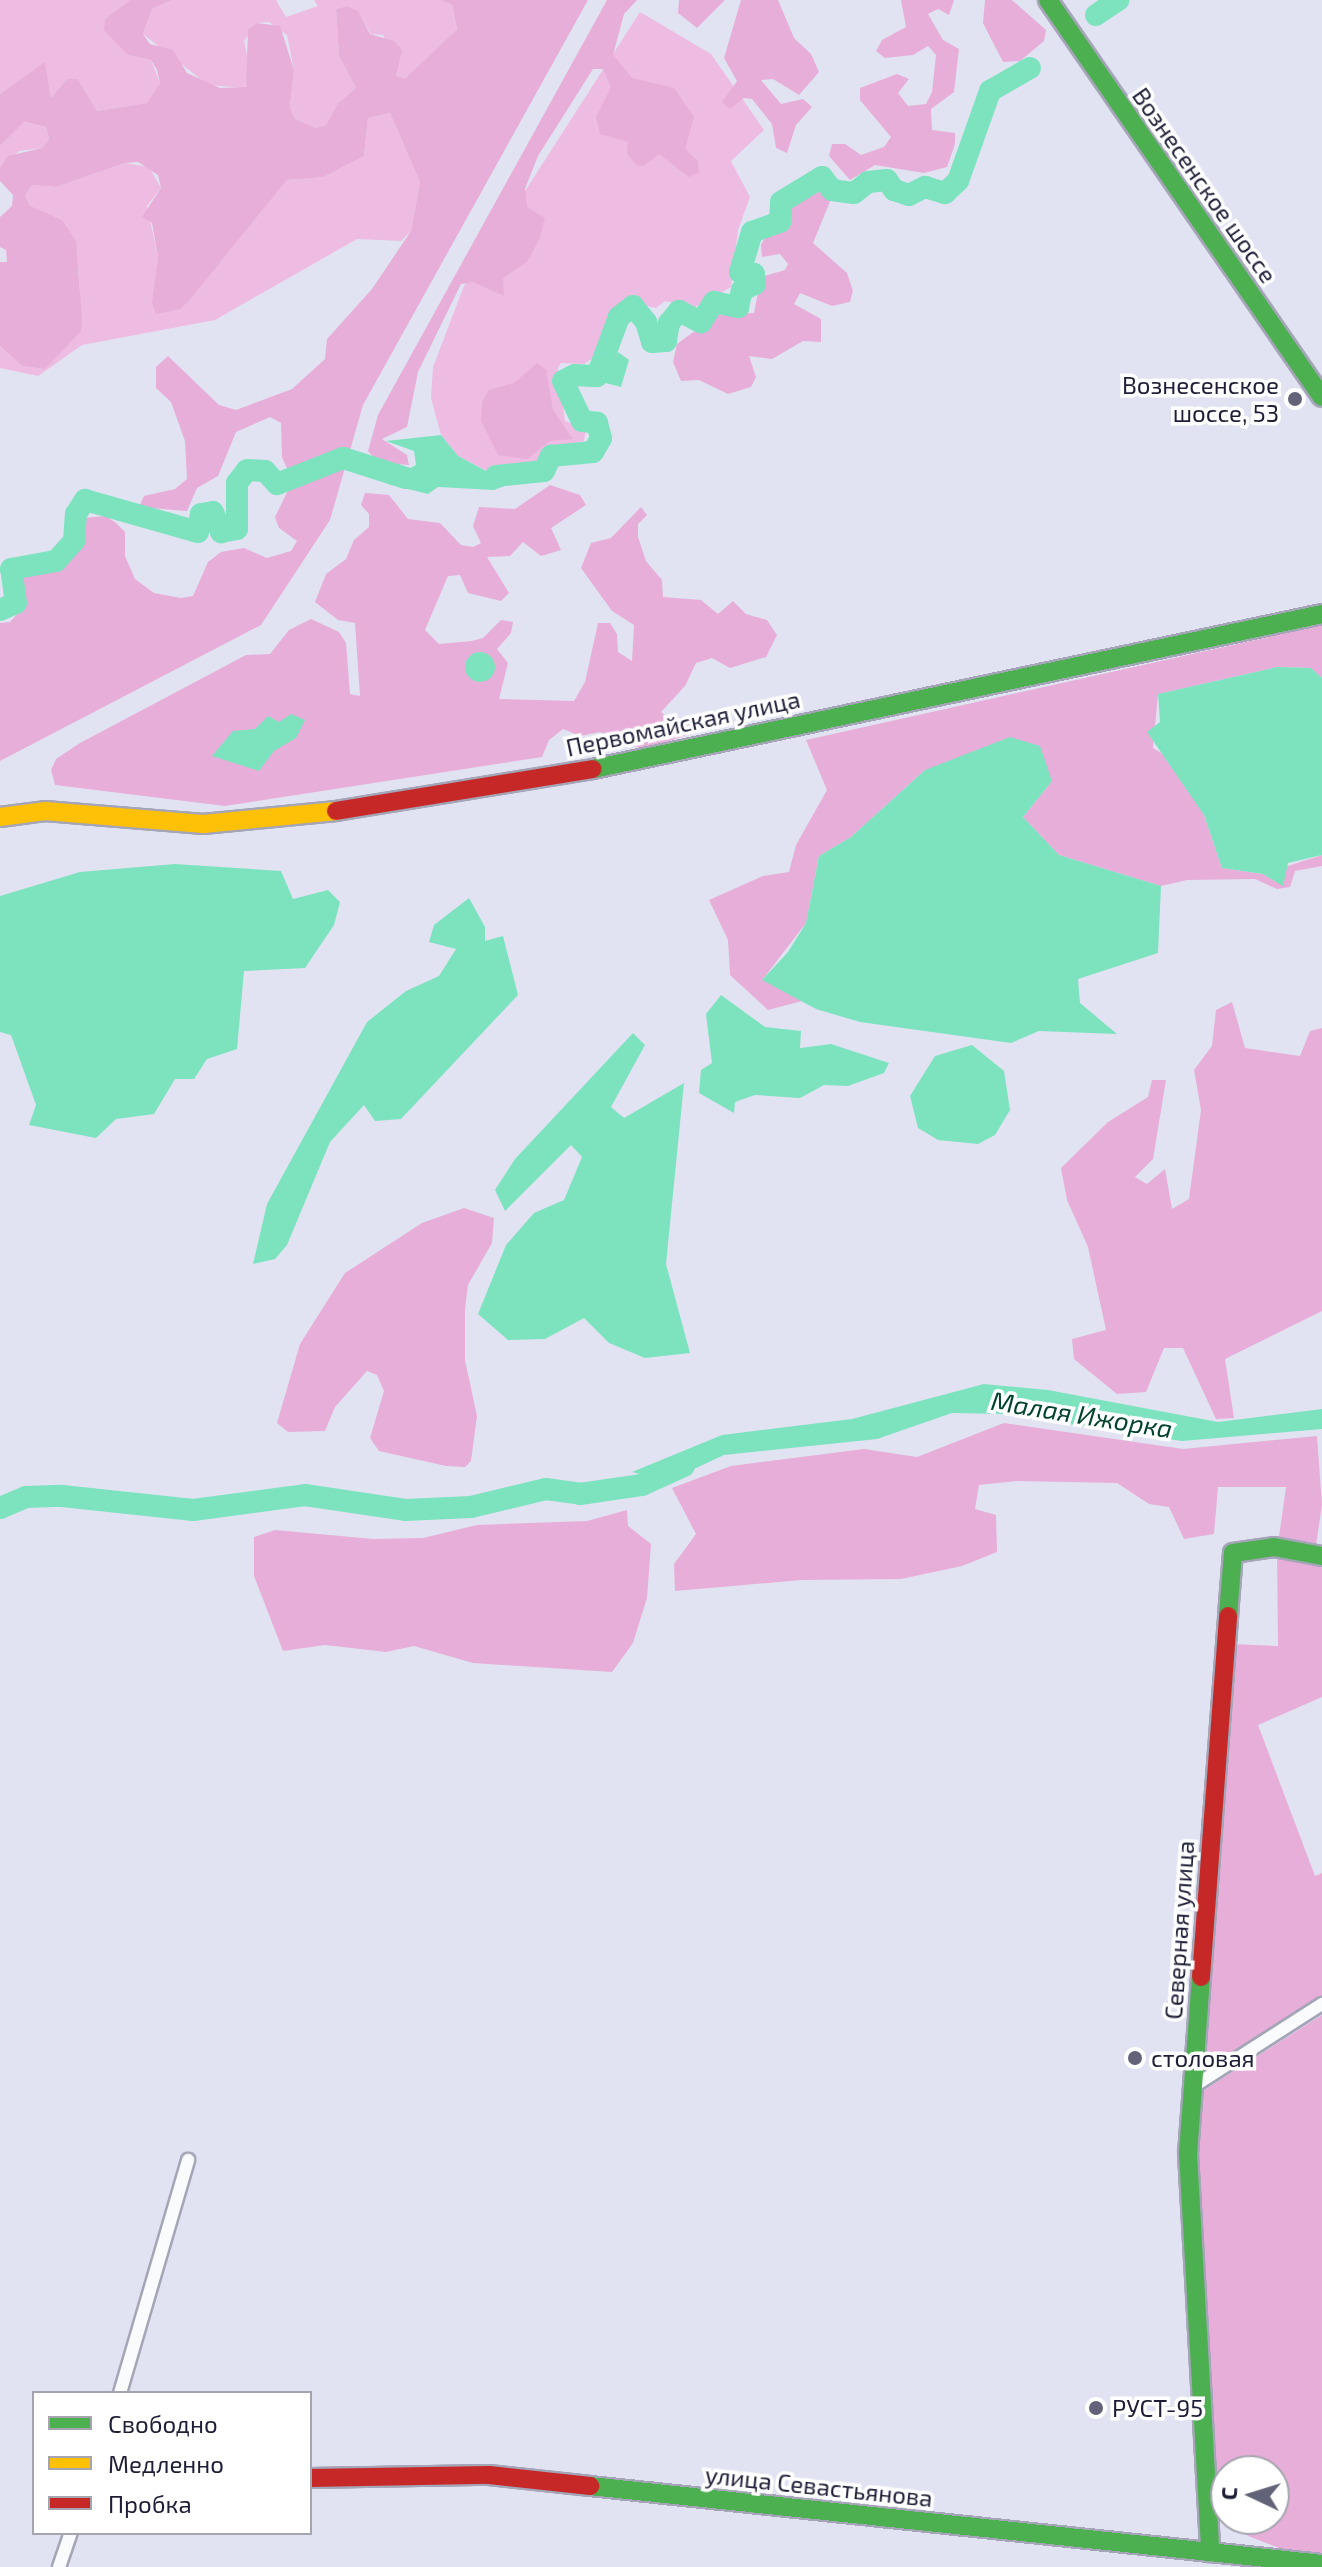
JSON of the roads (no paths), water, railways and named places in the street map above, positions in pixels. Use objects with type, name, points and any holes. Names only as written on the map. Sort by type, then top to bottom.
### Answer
[{"type":"street","name":"Вознесенское шоссе","points":[[1048,0],[1322,397]]},
{"type":"street","name":"Первомайская улица","points":[[0,817],[45,811],[203,824],[309,816],[633,762],[770,728],[1322,614]]},
{"type":"street","name":"Северная улица","points":[[1210,2552],[1188,2153],[1233,1553],[1274,1547],[1322,1556]]},
{"type":"street","points":[[1191,2088],[1322,2004]]},
{"type":"street","points":[[121,2391],[188,2160]]},
{"type":"street","name":"улица Севастьянова","points":[[312,2478],[489,2475],[1322,2564]]},
{"type":"street","points":[[59,2567],[70,2535]]},
{"type":"water","points":[[618,352],[629,360],[621,387],[575,375],[593,371],[599,356],[612,365]]},
{"type":"water","points":[[441,435],[458,456],[490,473],[523,467],[522,479],[494,490],[438,487],[428,494],[388,484],[378,475],[384,466],[405,471],[416,465],[414,451],[386,441]]},
{"type":"water","points":[[480,652],[486,653],[494,661],[494,673],[486,681],[480,682],[474,681],[466,673],[465,667],[466,661],[474,653]]},
{"type":"water","points":[[1277,667],[1311,668],[1322,678],[1322,855],[1288,863],[1283,886],[1263,874],[1222,868],[1204,815],[1147,732],[1160,722],[1158,694]]},
{"type":"water","points":[[291,714],[305,720],[296,738],[274,751],[259,771],[212,756],[233,731],[255,729],[268,716],[279,722]]},
{"type":"water","points":[[1010,737],[1040,746],[1052,781],[1023,817],[1059,855],[1161,886],[1158,953],[1078,979],[1080,1003],[1117,1034],[1039,1031],[1011,1043],[860,1022],[816,1009],[762,980],[788,952],[806,923],[819,856],[851,837],[925,770]]},
{"type":"water","points":[[175,864],[281,871],[293,899],[328,890],[340,902],[334,925],[305,968],[244,971],[237,1049],[207,1059],[194,1079],[175,1079],[154,1114],[116,1119],[96,1138],[29,1125],[36,1105],[11,1035],[0,1032],[0,896],[80,872]]},
{"type":"water","points":[[469,898],[485,927],[485,941],[503,936],[518,995],[401,1119],[375,1121],[364,1105],[330,1142],[287,1245],[275,1259],[253,1264],[267,1204],[367,1022],[406,991],[439,976],[456,949],[429,942],[434,925]]},
{"type":"water","points":[[721,995],[765,1027],[801,1031],[800,1048],[831,1044],[889,1063],[884,1073],[848,1086],[824,1085],[800,1098],[755,1095],[735,1102],[734,1113],[699,1093],[701,1070],[712,1063],[706,1014]]},
{"type":"water","points":[[633,1033],[645,1045],[611,1107],[624,1118],[684,1083],[666,1264],[690,1353],[645,1358],[609,1343],[584,1318],[545,1339],[508,1340],[478,1314],[506,1245],[534,1213],[564,1200],[582,1157],[571,1145],[505,1211],[495,1190],[515,1159]]},
{"type":"water","points":[[972,1045],[1004,1071],[1010,1110],[995,1135],[978,1144],[938,1140],[918,1128],[910,1096],[935,1056]]},
{"type":"water","points":[[984,1384],[1048,1390],[1218,1422],[1322,1409],[1322,1429],[1182,1441],[1003,1414],[952,1413],[877,1439],[724,1455],[668,1481],[632,1472],[722,1435],[852,1419]]},
{"type":"waterway","points":[[1096,15],[1118,0]]},
{"type":"waterway","points":[[496,476],[544,471],[551,456],[593,452],[601,438],[597,423],[582,421],[563,381],[575,375],[597,376],[619,317],[633,306],[646,322],[652,342],[666,341],[669,323],[679,311],[701,322],[714,302],[738,307],[742,290],[755,284],[754,274],[740,272],[752,232],[780,222],[781,202],[822,177],[832,190],[854,193],[868,182],[887,180],[894,190],[909,195],[925,187],[945,193],[958,181],[990,91],[1030,68]]},
{"type":"waterway","points":[[0,610],[16,603],[11,569],[56,561],[74,541],[76,514],[85,500],[198,532],[201,514],[213,512],[221,532],[237,529],[237,483],[247,470],[265,471],[277,484],[343,458],[406,478]]},
{"type":"waterway","name":"Малая Ижорка","points":[[0,1508],[26,1497],[62,1496],[193,1510],[305,1495],[405,1510],[471,1507],[546,1489],[580,1494],[642,1485],[684,1466]]},
{"type":"place","name":"Вознесенское шоссе, 53","points":[[1295,399]]},
{"type":"place","name":"столовая","points":[[1135,2058]]},
{"type":"place","name":"РУСТ-95","points":[[1096,2408]]}]
